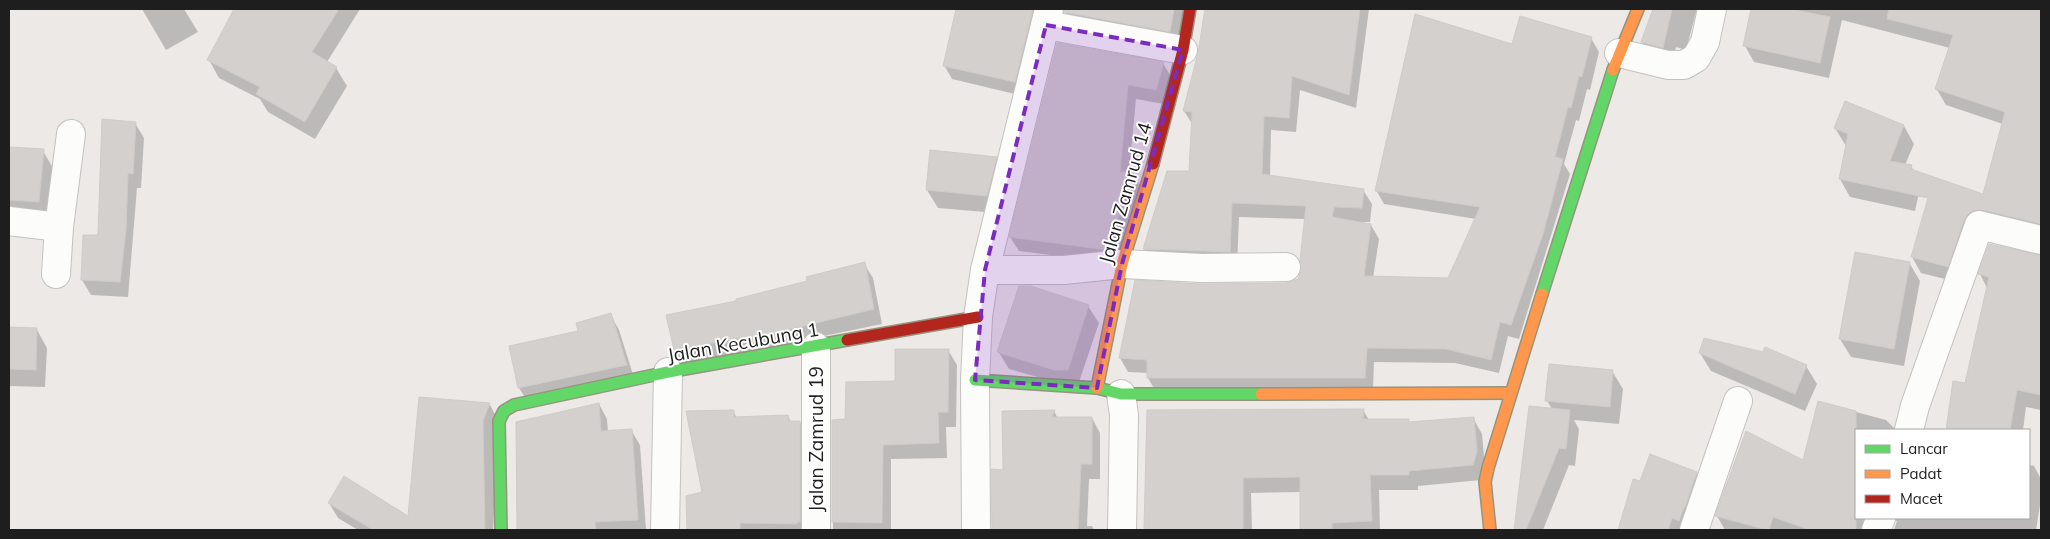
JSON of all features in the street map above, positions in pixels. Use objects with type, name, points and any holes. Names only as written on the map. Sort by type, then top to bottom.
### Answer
[{"type":"street","name":"Jalan Zamrud 14","points":[[1109,391],[1122,264],[1155,157],[1183,50],[1190,9]]},
{"type":"street","points":[[1490,530],[1485,482],[1510,393],[1619,53],[1638,9]]},
{"type":"street","points":[[1619,53],[1668,65],[1684,65],[1696,58],[1705,42],[1712,9]]},
{"type":"street","points":[[976,530],[975,380],[978,317],[985,270],[1047,17],[1183,50]]},
{"type":"street","points":[[56,274],[59,227],[71,134]]},
{"type":"street","points":[[9,221],[59,227]]},
{"type":"street","points":[[1912,418],[1979,224],[2041,240]]},
{"type":"street","points":[[985,270],[1064,270],[1122,264],[1202,268],[1286,267]]},
{"type":"street","name":"Jalan Kecubung 1","points":[[501,530],[499,421],[504,411],[514,405],[668,372],[978,317]]},
{"type":"street","name":"Jalan Zamrud 19","points":[[816,347],[816,530]]},
{"type":"street","points":[[665,530],[668,372]]},
{"type":"street","points":[[975,380],[1109,391],[1510,393]]},
{"type":"street","points":[[1109,391],[1124,423],[1122,530]]},
{"type":"street","points":[[1694,530],[1738,401]]},
{"type":"highlighted area","points":[[1046,25],[1183,50],[1122,264],[1097,388],[975,380],[985,270]]},
{"type":"building","points":[[234,9],[339,9],[312,52],[337,67],[305,122],[256,94],[260,87],[207,60]]},
{"type":"building","points":[[956,9],[1033,9],[1015,82],[943,66]]},
{"type":"building","points":[[1064,9],[1174,9],[1170,32],[1064,12]]},
{"type":"building","points":[[1205,9],[1360,9],[1349,95],[1292,76],[1289,118],[1264,116],[1262,174],[1364,189],[1362,208],[1334,207],[1332,217],[1371,224],[1364,276],[1448,278],[1480,207],[1375,191],[1415,14],[1512,44],[1520,16],[1592,37],[1582,77],[1579,76],[1571,108],[1568,107],[1555,157],[1563,159],[1543,234],[1511,325],[1500,322],[1491,360],[1446,349],[1367,348],[1365,378],[1147,378],[1147,360],[1119,358],[1135,280],[1201,284],[1286,283],[1298,279],[1302,267],[1300,260],[1306,206],[1232,203],[1230,252],[1143,249],[1167,171],[1189,171],[1192,112],[1183,111],[1198,53]]},
{"type":"building","points":[[1653,9],[1672,9],[1663,48],[1641,42]]},
{"type":"building","points":[[1751,9],[1791,9],[1830,17],[1820,63],[1743,46]]},
{"type":"building","points":[[1889,9],[2041,9],[2041,224],[1983,210],[1975,210],[1968,214],[1964,220],[1948,267],[1911,257],[1928,198],[1839,179],[1848,134],[1834,128],[1845,101],[1904,125],[1890,161],[1912,165],[1911,169],[1983,194],[2005,112],[1935,89],[1953,35],[1887,19]]},
{"type":"building","points":[[1057,43],[1164,62],[1156,90],[1128,85],[1120,172],[1134,172],[1107,250],[1009,237]]},
{"type":"building","points":[[102,119],[136,122],[133,174],[128,173],[126,230],[120,282],[81,280],[83,235],[98,235]]},
{"type":"building","points":[[9,147],[44,149],[39,202],[9,200]]},
{"type":"building","points":[[930,150],[997,157],[987,196],[926,190]]},
{"type":"building","points":[[1989,244],[2041,255],[2041,395],[2017,390],[2010,429],[1946,429],[1953,381],[1965,383],[1989,277],[1978,274]]},
{"type":"building","points":[[1855,252],[1910,262],[1894,349],[1839,339]]},
{"type":"building","points":[[865,262],[874,309],[746,340],[745,337],[674,350],[666,315],[736,301],[736,299],[807,281],[806,277]]},
{"type":"building","points":[[1019,286],[1031,286],[1089,305],[1068,370],[1054,370],[997,352]]},
{"type":"building","points":[[611,313],[627,365],[518,388],[509,346],[578,331],[576,323]]},
{"type":"building","points":[[9,327],[37,328],[36,370],[9,369]]},
{"type":"building","points":[[1704,338],[1763,352],[1765,347],[1807,365],[1795,394],[1699,353]]},
{"type":"building","points":[[895,349],[949,349],[948,412],[938,412],[939,443],[883,445],[882,523],[832,522],[832,420],[845,419],[846,382],[895,381]]},
{"type":"building","points":[[1549,364],[1613,370],[1610,407],[1545,401]]},
{"type":"building","points":[[419,397],[490,403],[483,421],[485,530],[373,530],[328,503],[344,476],[408,516]]},
{"type":"building","points":[[1818,401],[1856,411],[1856,530],[1810,530],[1773,517],[1769,530],[1767,530],[1715,516],[1746,431],[1803,460]]},
{"type":"building","points":[[599,403],[601,431],[632,429],[638,520],[595,522],[596,530],[517,530],[516,422]]},
{"type":"building","points":[[1529,406],[1570,410],[1566,449],[1559,448],[1526,530],[1514,530]]},
{"type":"building","points":[[1364,409],[1363,419],[1409,419],[1409,422],[1474,417],[1477,452],[1473,465],[1409,471],[1409,475],[1370,475],[1372,521],[1332,523],[1332,529],[1300,529],[1300,477],[1243,478],[1243,530],[1144,530],[1147,410]]},
{"type":"building","points":[[734,410],[734,417],[788,415],[789,421],[800,421],[800,522],[797,522],[797,524],[740,523],[740,530],[687,530],[686,496],[702,492],[686,411]]},
{"type":"building","points":[[1055,410],[1052,417],[1092,417],[1092,464],[1081,464],[1078,530],[992,530],[991,469],[1003,470],[1002,411]]},
{"type":"building","points":[[1650,454],[1697,472],[1685,507],[1679,521],[1672,518],[1668,530],[1618,530],[1633,479],[1640,481]]},
{"type":"traffic: fast","points":[[1542,294],[1613,70]]},
{"type":"traffic: fast","points":[[501,530],[499,421],[504,411],[514,405],[668,372],[847,340]]},
{"type":"traffic: fast","points":[[975,380],[1097,388],[1121,394],[1261,394]]},
{"type":"traffic: slow","points":[[1613,70],[1638,9]]},
{"type":"traffic: slow","points":[[1097,388],[1122,264],[1153,164]]},
{"type":"traffic: slow","points":[[1490,530],[1485,482],[1488,468],[1542,294]]},
{"type":"traffic: slow","points":[[1261,394],[1510,393]]},
{"type":"traffic: jam","points":[[1153,164],[1183,50],[1190,9]]},
{"type":"traffic: jam","points":[[847,340],[978,317]]}]
